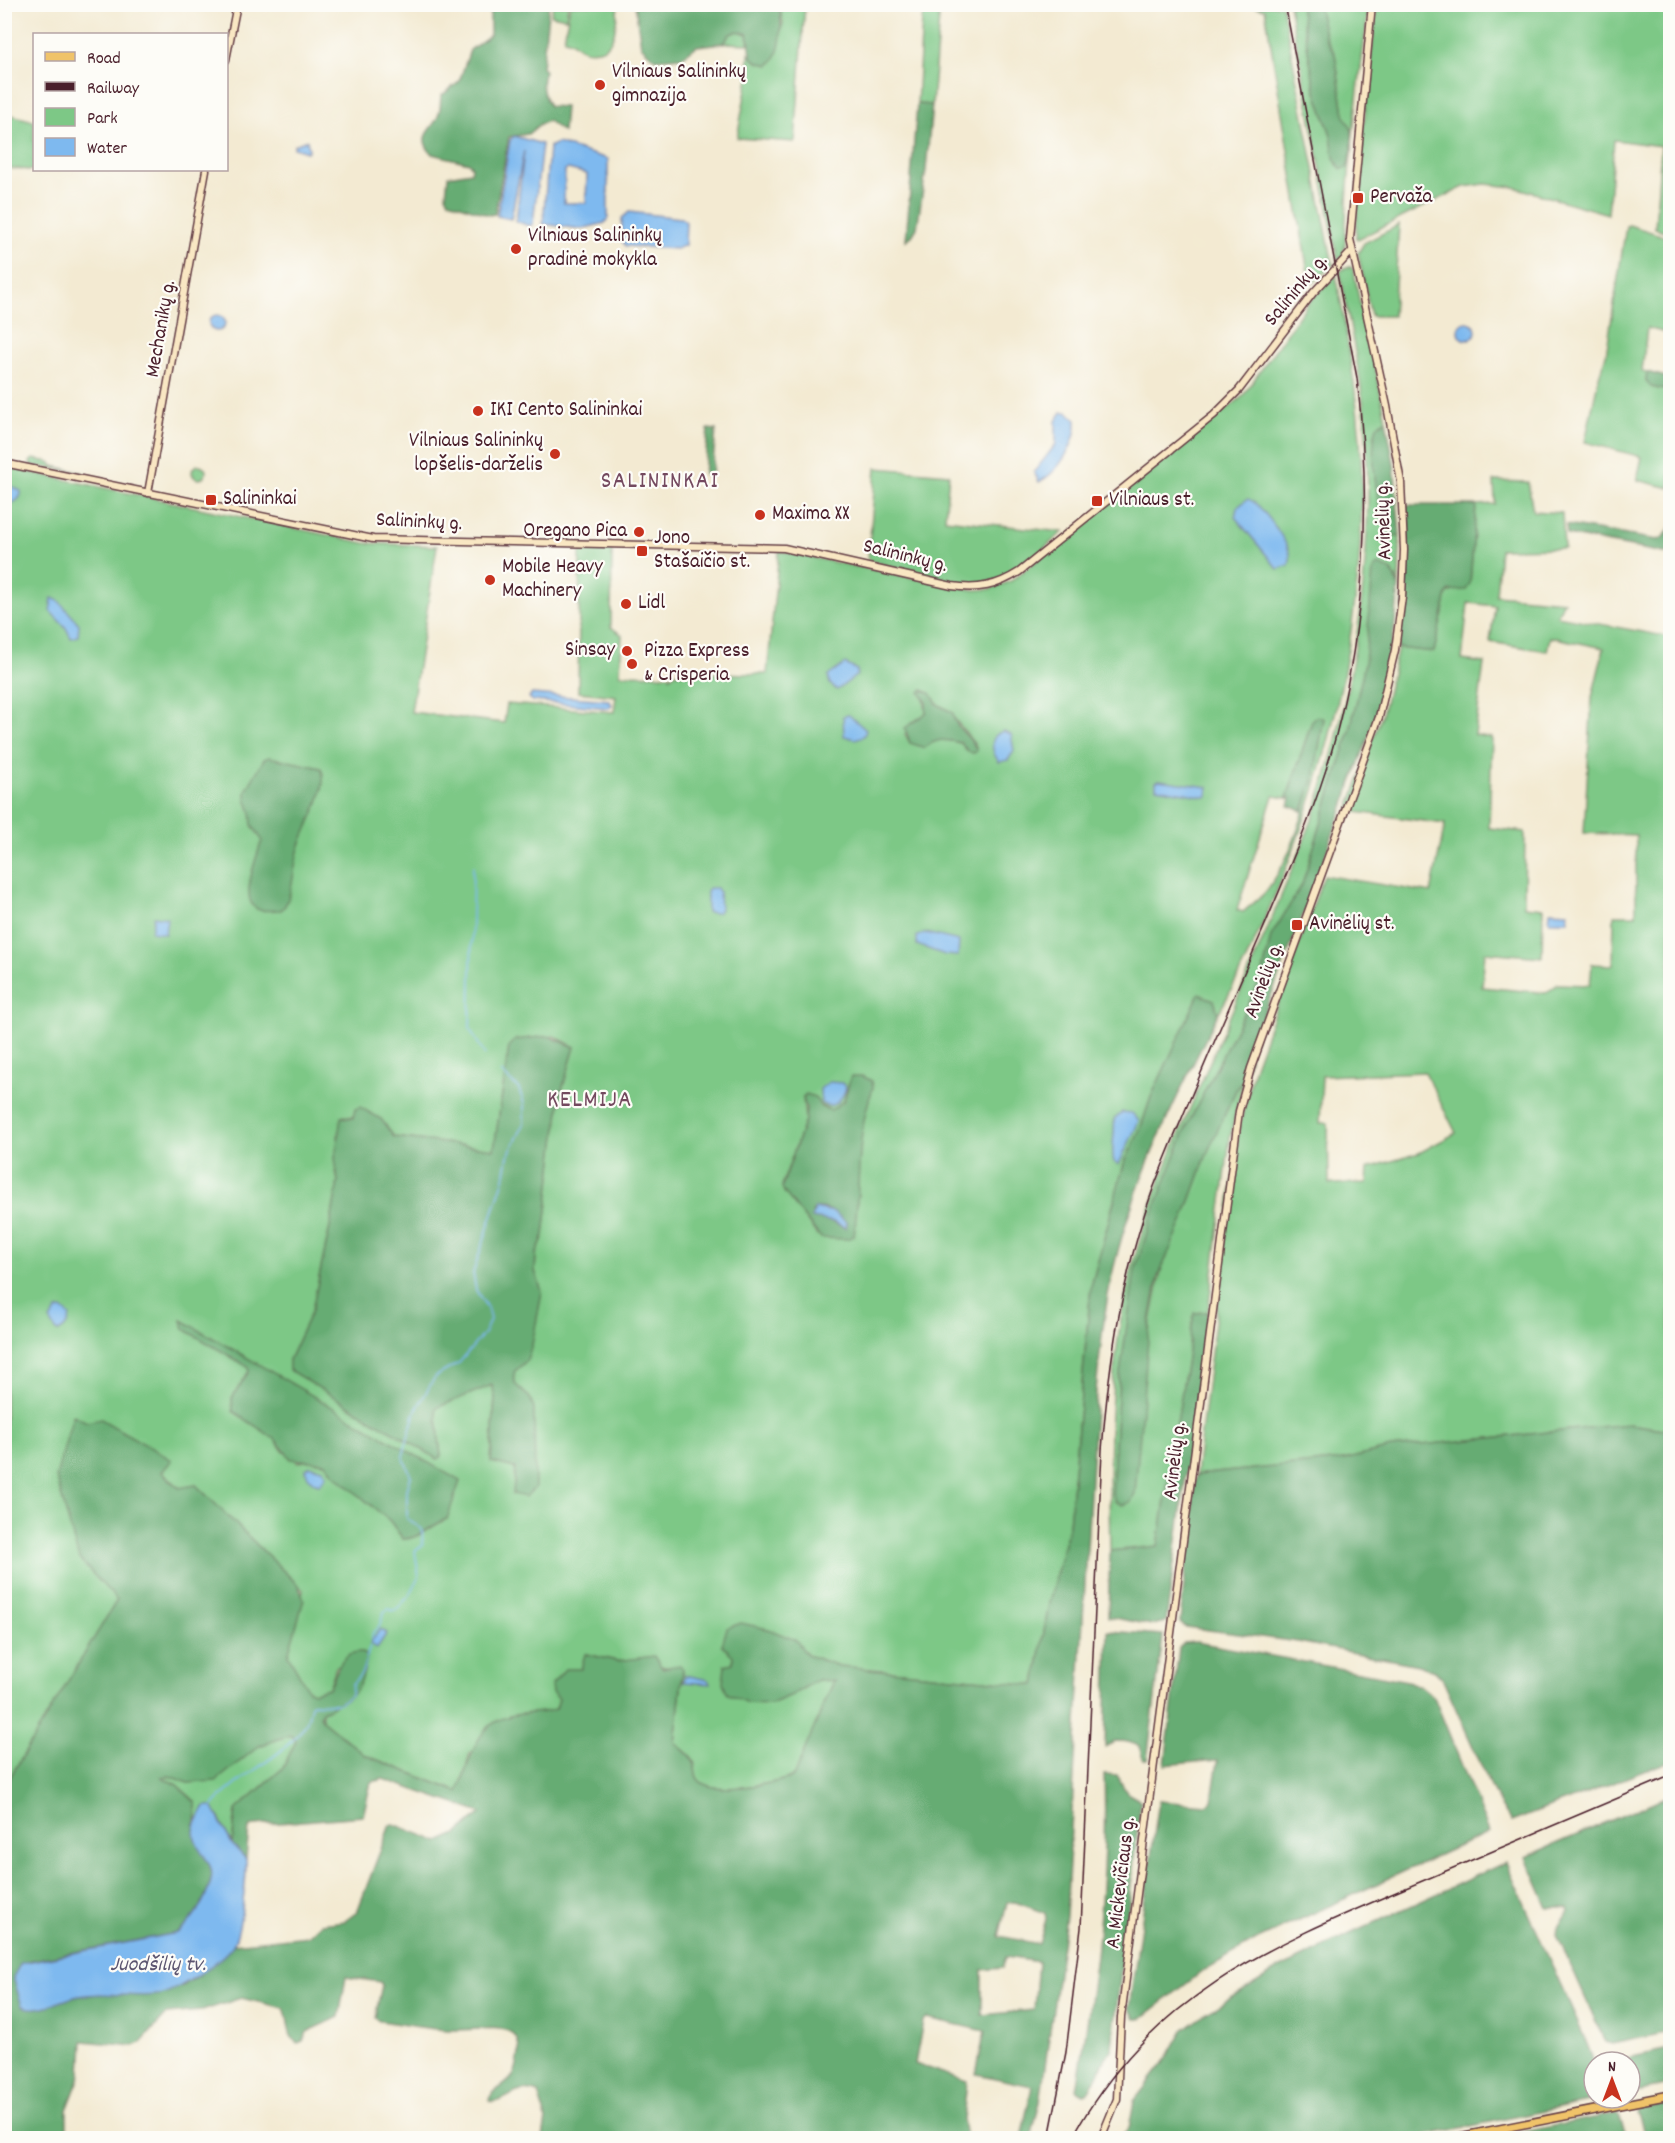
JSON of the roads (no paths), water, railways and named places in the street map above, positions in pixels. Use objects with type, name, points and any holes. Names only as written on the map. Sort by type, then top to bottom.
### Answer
[{"type":"main road","points":[[228,50],[237,4]]},
{"type":"main road","name":"Salininkų g.","points":[[4,463],[373,539],[784,548],[952,586],[968,588],[990,586],[1019,572],[1225,405],[1253,373],[1313,292],[1352,250],[1351,211],[1372,4]]},
{"type":"main road","name":"Mechanikų g.","points":[[148,493],[165,411],[206,171]]},
{"type":"main road","name":"Avinėlių g.","points":[[1171,1629],[1239,1111],[1251,1068],[1379,717],[1395,650],[1402,597],[1404,550],[1401,482],[1387,406],[1352,250]]},
{"type":"main road","name":"A. Mickevičiaus g.","points":[[1101,2139],[1118,2093],[1121,2017],[1171,1629]]},
{"type":"main road","points":[[1454,2139],[1671,2095]]},
{"type":"water","points":[[514,136],[542,144],[533,224],[529,226],[516,221],[524,151],[511,219],[497,216],[510,140]]},
{"type":"water","points":[[307,140],[309,149],[307,152],[294,148],[294,145]]},
{"type":"water","points":[[557,143],[608,159],[608,218],[605,223],[581,229],[543,224],[549,147]],"holes":[[[568,169],[587,174],[586,203],[564,203],[565,171]]]},
{"type":"water","points":[[629,212],[681,218],[686,222],[685,245],[677,249],[626,246],[622,241],[622,218]]},
{"type":"water","points":[[217,315],[225,323],[217,331],[209,323]]},
{"type":"water","points":[[1467,322],[1473,325],[1476,331],[1473,337],[1467,340],[1461,337],[1458,331],[1461,325]]},
{"type":"water","points":[[1062,412],[1067,412],[1076,420],[1074,438],[1060,464],[1039,482],[1034,472],[1056,444],[1056,421]]},
{"type":"water","points":[[5,483],[21,491],[20,497],[14,502],[5,504]]},
{"type":"water","points":[[1247,499],[1265,513],[1287,545],[1289,565],[1278,569],[1235,517],[1237,508]]},
{"type":"water","points":[[52,598],[59,601],[79,624],[78,636],[71,638],[66,628],[50,611]]},
{"type":"water","points":[[845,664],[857,670],[857,675],[837,690],[830,684],[828,676]]},
{"type":"water","points":[[532,694],[609,700],[612,705],[609,708],[532,701],[529,697]]},
{"type":"water","points":[[849,715],[866,730],[864,736],[855,739],[844,736],[843,716]]},
{"type":"water","points":[[1004,731],[1011,734],[1014,751],[1008,760],[999,762],[992,744],[995,736]]},
{"type":"water","points":[[1159,780],[1208,787],[1207,797],[1156,788],[1156,782]]},
{"type":"water","points":[[709,888],[717,888],[720,909],[717,913],[707,912],[707,891]]},
{"type":"water","points":[[1550,911],[1568,912],[1568,921],[1549,921]]},
{"type":"water","points":[[154,916],[167,918],[165,934],[151,932]]},
{"type":"water","points":[[926,933],[959,941],[958,956],[945,955],[917,945],[917,936]]},
{"type":"water","points":[[829,1082],[842,1083],[846,1088],[842,1097],[829,1106],[821,1103],[820,1089]]},
{"type":"water","points":[[1122,1112],[1132,1113],[1139,1121],[1119,1164],[1114,1162],[1113,1157],[1114,1119]]},
{"type":"water","points":[[815,1208],[834,1212],[847,1223],[846,1228],[834,1222],[812,1218]]},
{"type":"water","points":[[62,1309],[70,1316],[64,1328],[57,1332],[50,1320],[57,1310]]},
{"type":"water","points":[[310,1466],[323,1469],[327,1475],[320,1484],[312,1481],[306,1472]]},
{"type":"water","points":[[380,1629],[387,1633],[377,1648],[370,1643]]},
{"type":"water","points":[[685,1675],[708,1680],[710,1684],[684,1682]]},
{"type":"water","name":"Juodšilių tv.","points":[[205,1806],[212,1806],[232,1844],[246,1859],[239,1928],[233,1945],[228,1951],[198,1975],[165,1993],[147,1996],[89,1995],[43,2007],[22,2006],[13,1977],[21,1963],[177,1933],[190,1922],[202,1903],[210,1883],[210,1866],[194,1837],[194,1829]]},
{"type":"waterway","points":[[473,866],[470,1029],[485,1055]]},
{"type":"waterway","points":[[372,1639],[373,1632],[379,1627],[384,1612],[388,1609],[395,1611],[410,1595],[419,1577],[415,1551],[423,1545],[422,1529],[407,1519],[407,1490],[411,1476],[404,1459],[415,1412],[435,1377],[459,1363],[485,1332],[490,1319],[487,1308],[476,1290],[473,1273],[504,1179],[508,1156],[524,1124],[524,1104],[519,1089],[501,1072]]},
{"type":"waterway","points":[[211,1808],[221,1796],[285,1748],[296,1737],[305,1725],[312,1703],[338,1704],[351,1695],[352,1684],[362,1673],[370,1646]]},
{"type":"railway","points":[[1049,2138],[1066,2052],[1081,1928],[1102,1450],[1118,1318],[1133,1253],[1153,1189],[1292,862],[1320,789],[1345,695],[1359,605],[1363,559],[1364,468],[1357,378],[1285,4]]},
{"type":"railway","points":[[1072,2138],[1105,2087],[1141,2044],[1181,2007],[1225,1976],[1271,1949],[1321,1925],[1670,1776]]},
{"type":"place","name":"Vilniaus Salininkų gimnazija","points":[[600,85]]},
{"type":"place","name":"Pervaža","points":[[1358,198]]},
{"type":"place","name":"Vilniaus Salininkų pradinė mokykla","points":[[516,249]]},
{"type":"place","name":"IKI Cento Salininkai","points":[[478,411]]},
{"type":"place","name":"Vilniaus Salininkų lopšelis-darželis","points":[[555,454]]},
{"type":"place","name":"Salininkai","points":[[211,500]]},
{"type":"place","name":"Vilniaus st.","points":[[1097,501]]},
{"type":"place","name":"Maxima XX","points":[[760,515]]},
{"type":"place","name":"Oregano Pica","points":[[639,532]]},
{"type":"place","name":"Jono Stašaičio st.","points":[[642,551]]},
{"type":"place","name":"Mobile Heavy Machinery","points":[[490,580]]},
{"type":"place","name":"Lidl","points":[[626,604]]},
{"type":"place","name":"Sinsay","points":[[627,651]]},
{"type":"place","name":"Pizza Express & Crisperia","points":[[632,664]]},
{"type":"place","name":"Avinėlių st.","points":[[1297,925]]},
{"type":"district","name":"SALININKAI","points":[[660,482]]},
{"type":"district","name":"KELMIJA","points":[[590,1101]]}]
